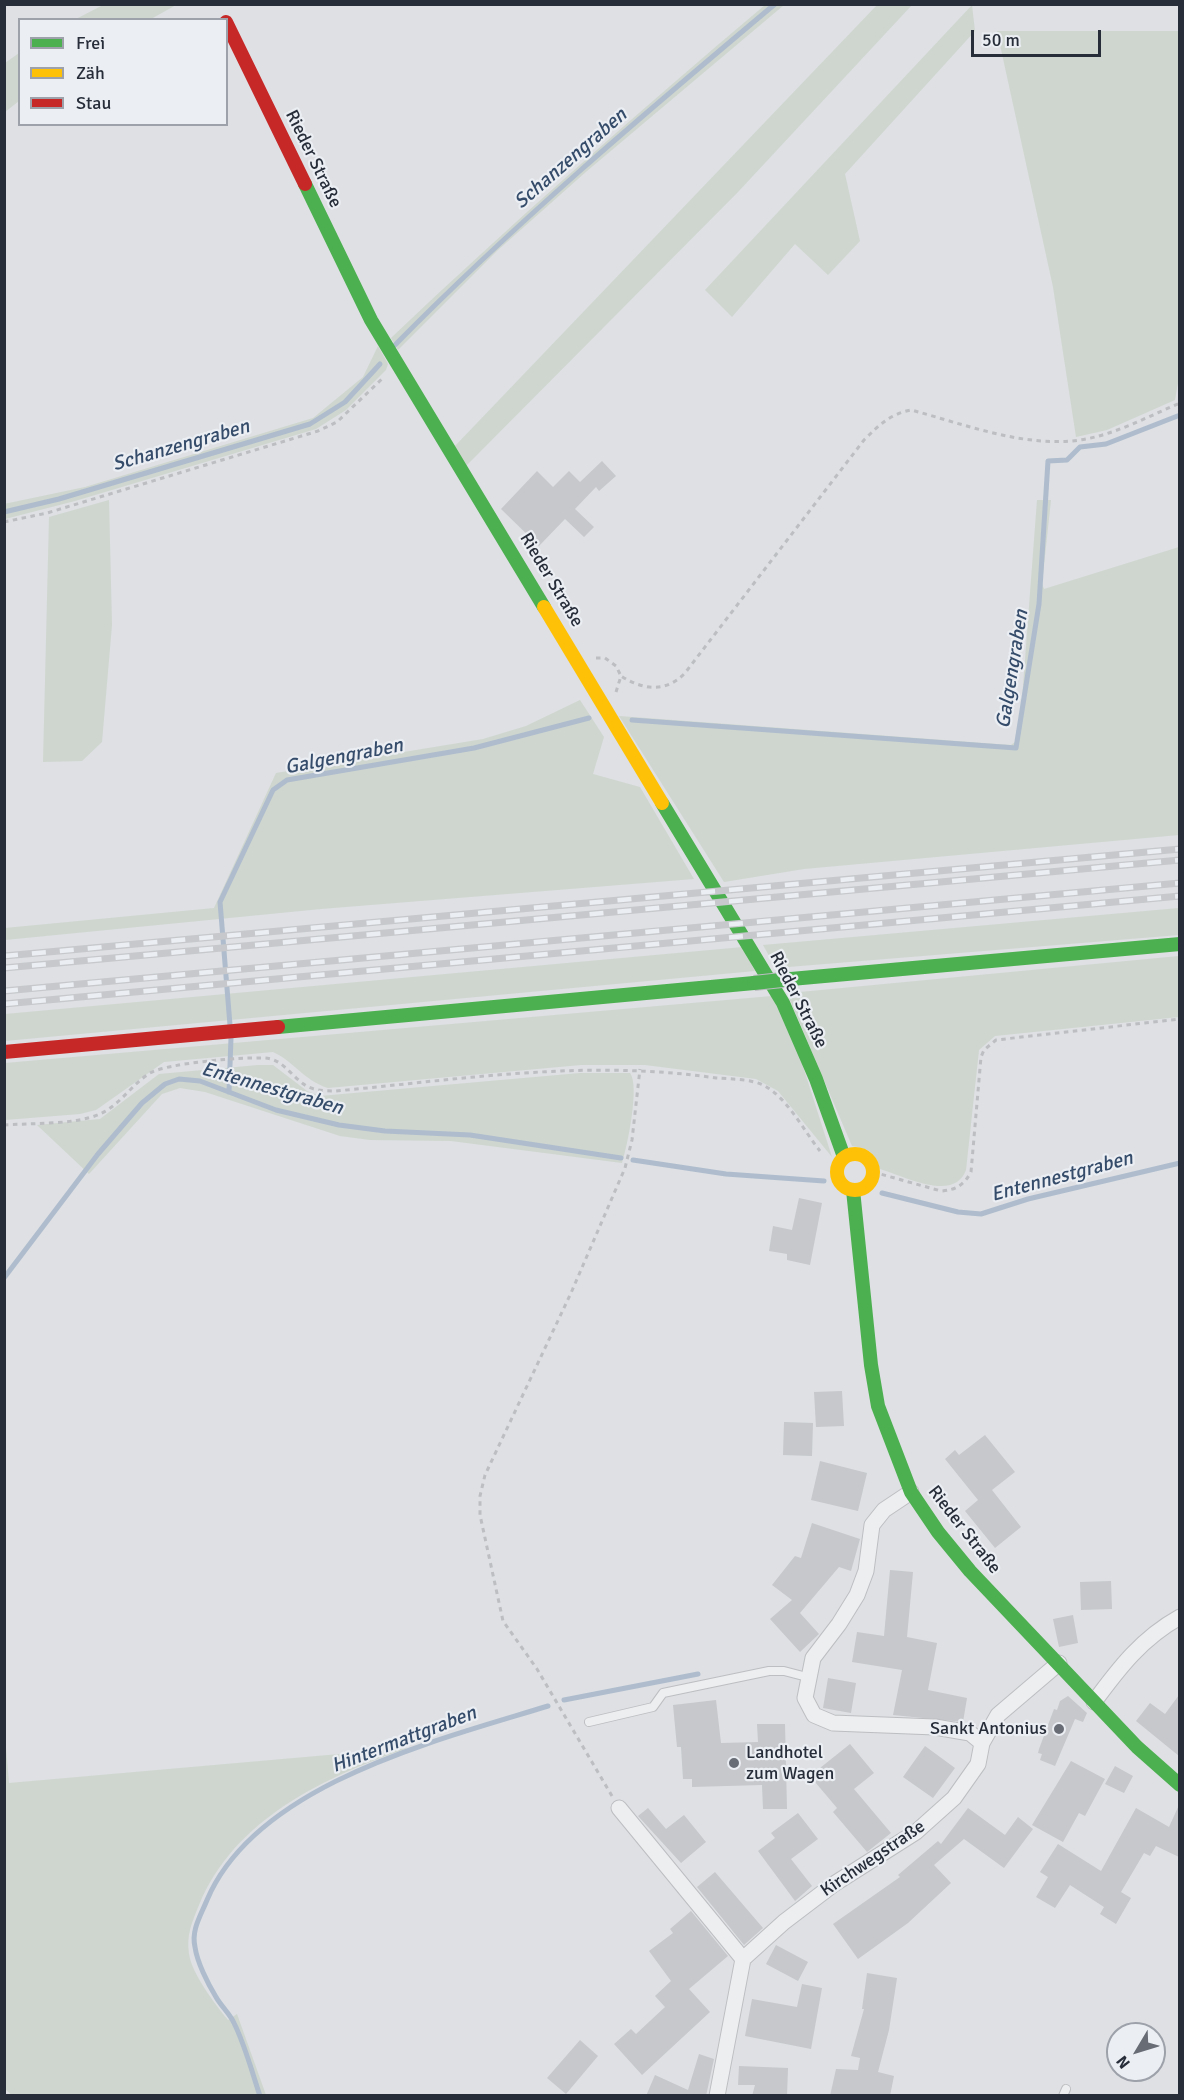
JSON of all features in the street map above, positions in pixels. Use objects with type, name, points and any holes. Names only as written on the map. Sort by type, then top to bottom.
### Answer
[{"type":"street","name":"Rieder Straße","points":[[228,26],[371,320],[783,1003],[816,1079],[841,1161],[839,1181],[852,1190],[871,1365],[878,1406],[911,1492],[938,1532],[970,1571],[1094,1702],[1179,1785]]},
{"type":"street","points":[[4,1052],[1179,944]]},
{"type":"street","points":[[841,1161],[853,1153],[864,1156],[873,1172],[868,1183],[852,1190]]},
{"type":"street","points":[[911,1492],[884,1510],[872,1525],[866,1571],[857,1595],[839,1624],[813,1658],[807,1677],[805,1698],[814,1715],[822,1720],[935,1727],[970,1733],[982,1743]]},
{"type":"street","points":[[1094,1702],[1138,1646],[1179,1617]]},
{"type":"street","name":"Kirchwegstraße","points":[[743,1959],[784,1922],[834,1884],[924,1826],[954,1798],[978,1764],[982,1743],[998,1715],[1059,1663]]},
{"type":"street","points":[[619,1808],[743,1959],[717,2096]]},
{"type":"lane","points":[[589,1722],[653,1707],[663,1693],[757,1673],[784,1671],[807,1677]]},
{"type":"path","points":[[4,522],[47,513],[318,431],[337,422],[397,364]]},
{"type":"path","points":[[580,664],[605,658],[616,666],[621,676],[636,686],[657,689],[676,682],[864,440],[883,421],[897,412],[911,410],[1023,439],[1079,441],[1105,435],[1179,403]]},
{"type":"path","points":[[603,703],[619,688],[621,676]]},
{"type":"path","points":[[873,1172],[941,1191],[952,1191],[965,1183],[971,1172],[981,1057],[984,1050],[996,1040],[1179,1019]]},
{"type":"path","points":[[4,1125],[83,1118],[101,1114],[139,1081],[164,1067],[251,1058],[277,1061],[306,1086],[336,1091],[544,1071],[640,1069],[763,1084],[777,1094],[827,1160],[841,1161]]},
{"type":"path","points":[[619,1808],[537,1669],[503,1621],[480,1515],[480,1496],[485,1475],[571,1293],[625,1168],[632,1140],[640,1069]]},
{"type":"shaded area","points":[[105,4],[176,4],[153,18],[78,18]]},
{"type":"shaded area","points":[[765,5],[784,5],[587,171],[498,250],[398,350],[391,338],[575,169]]},
{"type":"shaded area","points":[[877,5],[912,5],[738,192],[466,466],[454,447]]},
{"type":"shaded area","points":[[972,5],[975,31],[845,174],[860,241],[828,275],[795,244],[732,317],[705,290]]},
{"type":"shaded area","points":[[997,31],[1179,31],[1180,371],[1175,400],[1107,430],[1076,437],[1053,287]]},
{"type":"shaded area","points":[[18,54],[18,102],[5,112],[5,63]]},
{"type":"shaded area","points":[[378,346],[388,364],[386,370],[346,410],[316,429],[75,501],[5,519],[4,504],[85,487],[313,418],[363,377]]},
{"type":"shaded area","points":[[109,500],[112,625],[102,742],[82,761],[43,762],[49,517]]},
{"type":"shaded area","points":[[1037,500],[1051,500],[1042,584],[1044,589],[1179,547],[1179,835],[804,869],[724,882],[619,716],[1011,745],[1019,739]]},
{"type":"shaded area","points":[[580,700],[604,737],[593,774],[640,787],[694,879],[321,909],[5,940],[5,928],[214,908],[276,773],[483,739],[526,726]]},
{"type":"shaded area","points":[[1179,908],[1179,935],[776,968],[763,945]]},
{"type":"shaded area","points":[[743,947],[755,971],[5,1041],[5,1014]]},
{"type":"shaded area","points":[[1179,956],[1179,1017],[995,1036],[979,1050],[966,1170],[960,1180],[951,1185],[928,1184],[880,1169],[870,1152],[852,1146],[789,998],[801,998],[800,992]]},
{"type":"shaded area","points":[[772,996],[799,1054],[832,1157],[778,1091],[756,1079],[645,1065],[581,1065],[328,1088],[319,1085],[273,1052],[164,1062],[96,1110],[80,1114],[5,1120],[5,1063]]},
{"type":"shaded area","points":[[273,1065],[307,1091],[320,1096],[580,1073],[630,1073],[634,1090],[632,1117],[622,1163],[451,1141],[370,1140],[340,1136],[205,1092],[180,1088],[162,1094],[89,1174],[37,1125],[100,1119],[159,1074]]},
{"type":"shaded area","points":[[4,1724],[9,1783],[408,1748],[315,1787],[259,1825],[235,1848],[215,1874],[196,1911],[188,1941],[191,1962],[205,1988],[228,2020],[237,2014],[266,2095],[13,2096],[5,2089]]},
{"type":"building","points":[[602,461],[616,476],[599,491],[596,487],[575,509],[594,527],[584,537],[565,519],[539,546],[501,509],[537,471],[553,487],[569,471],[580,482]]},
{"type":"building","points":[[799,1198],[822,1203],[810,1265],[787,1260],[787,1254],[769,1251],[773,1226],[792,1230]]},
{"type":"building","points":[[842,1391],[844,1426],[816,1427],[814,1392]]},
{"type":"building","points":[[784,1422],[813,1423],[812,1456],[783,1455]]},
{"type":"building","points":[[985,1435],[1015,1472],[992,1490],[1021,1527],[995,1548],[965,1511],[978,1500],[945,1459],[955,1450],[959,1455]]},
{"type":"building","points":[[820,1461],[867,1473],[858,1511],[811,1500]]},
{"type":"building","points":[[812,1523],[860,1539],[851,1571],[839,1567],[800,1613],[819,1634],[800,1652],[770,1619],[792,1600],[772,1585],[795,1556],[801,1558]]},
{"type":"building","points":[[890,1570],[913,1572],[907,1637],[937,1643],[928,1690],[967,1698],[963,1722],[893,1715],[902,1670],[852,1662],[857,1632],[884,1636]]},
{"type":"building","points":[[1111,1581],[1112,1609],[1081,1610],[1080,1582]]},
{"type":"building","points":[[1073,1615],[1078,1643],[1059,1647],[1053,1619]]},
{"type":"building","points":[[828,1678],[856,1683],[851,1713],[823,1708]]},
{"type":"building","points":[[1179,1695],[1179,1756],[1136,1721],[1150,1703],[1165,1714]]},
{"type":"building","name":"Sankt Antonius","points":[[1068,1696],[1087,1713],[1083,1722],[1075,1719],[1055,1766],[1040,1760],[1042,1754],[1038,1753],[1054,1709],[1057,1710],[1060,1701]]},
{"type":"building","name":"Landhotel zum Wagen","points":[[716,1700],[721,1743],[758,1742],[757,1724],[785,1724],[787,1809],[763,1809],[762,1785],[692,1787],[692,1779],[683,1779],[681,1747],[677,1747],[673,1705]]},
{"type":"building","points":[[850,1744],[874,1773],[854,1789],[891,1833],[867,1852],[833,1812],[837,1808],[810,1776]]},
{"type":"building","points":[[925,1746],[955,1768],[933,1798],[903,1777]]},
{"type":"building","points":[[1071,1761],[1105,1779],[1085,1816],[1079,1813],[1063,1842],[1032,1825]]},
{"type":"building","points":[[1115,1766],[1133,1776],[1124,1793],[1105,1784]]},
{"type":"building","points":[[1179,1805],[1179,1857],[1156,1846],[1150,1856],[1144,1853],[1121,1892],[1131,1898],[1116,1924],[1100,1914],[1104,1907],[1070,1885],[1055,1908],[1036,1897],[1048,1877],[1040,1872],[1058,1844],[1101,1871],[1136,1808],[1169,1827]]},
{"type":"building","points":[[648,1808],[666,1829],[684,1815],[706,1842],[681,1863],[638,1816]]},
{"type":"building","points":[[968,1808],[1005,1835],[1018,1817],[1033,1829],[1004,1868],[964,1839],[934,1865],[951,1883],[908,1923],[858,1959],[833,1924],[900,1877],[898,1875],[938,1841],[941,1844]]},
{"type":"building","points":[[798,1813],[818,1839],[791,1859],[812,1886],[795,1901],[758,1851],[775,1838],[771,1833]]},
{"type":"building","points":[[715,1872],[763,1928],[744,1945],[697,1887]]},
{"type":"building","points":[[691,1911],[728,1956],[689,1989],[710,2012],[642,2075],[614,2044],[631,2029],[636,2034],[665,2007],[655,1996],[671,1981],[649,1951],[673,1933],[670,1929]]},
{"type":"building","points":[[776,1945],[808,1962],[798,1981],[766,1964]]},
{"type":"building","points":[[867,1973],[897,1978],[889,2030],[878,2072],[894,2076],[890,2096],[830,2096],[836,2069],[858,2070],[860,2058],[851,2056],[864,2009],[862,2009]]},
{"type":"building","points":[[802,1984],[822,1988],[811,2049],[745,2036],[752,1999],[797,2007]]},
{"type":"building","points":[[580,2040],[598,2056],[566,2094],[547,2078]]},
{"type":"building","points":[[699,2054],[714,2059],[706,2096],[646,2096],[655,2075],[688,2090]]},
{"type":"building","points":[[739,2066],[788,2068],[787,2096],[752,2096],[755,2085],[738,2085]]},
{"type":"waterway","name":"Schanzengraben","points":[[395,345],[533,212],[775,4]]},
{"type":"waterway","name":"Schanzengraben","points":[[4,512],[59,499],[310,424],[345,402],[380,364]]},
{"type":"waterway","name":"Galgengraben","points":[[632,720],[1016,748],[1039,604],[1048,461],[1067,460],[1080,447],[1106,444],[1180,415]]},
{"type":"waterway","name":"Galgengraben","points":[[230,1025],[220,902],[273,790],[287,780],[474,748],[589,718]]},
{"type":"waterway","name":"Galgengraben","points":[[229,1092],[231,1038]]},
{"type":"waterway","name":"Entennestgraben","points":[[4,1278],[98,1154],[142,1103],[165,1084],[179,1079],[200,1081],[276,1110],[339,1125],[385,1131],[470,1135],[621,1158]]},
{"type":"waterway","name":"Entennestgraben","points":[[633,1160],[726,1174],[824,1181]]},
{"type":"waterway","name":"Entennestgraben","points":[[882,1193],[958,1212],[981,1214],[1028,1199],[1180,1163]]},
{"type":"waterway","name":"Hintermattgraben","points":[[564,1700],[698,1674]]},
{"type":"waterway","name":"Hintermattgraben","points":[[260,2096],[238,2031],[206,1979],[194,1941],[197,1923],[207,1900],[231,1860],[265,1826],[307,1797],[355,1772],[455,1734],[548,1706]]},
{"type":"railway","points":[[4,956],[1180,849]]},
{"type":"railway","points":[[4,968],[1180,860]]},
{"type":"railway","points":[[4,991],[1180,883]]},
{"type":"railway","points":[[4,1004],[1180,896]]},
{"type":"traffic: fast","points":[[305,184],[371,320],[544,607]]},
{"type":"traffic: fast","points":[[662,803],[783,1003],[816,1079],[844,1157]]},
{"type":"traffic: fast","points":[[791,979],[1180,944]]},
{"type":"traffic: fast","points":[[754,983],[791,979]]},
{"type":"traffic: fast","points":[[278,1027],[754,983]]},
{"type":"traffic: fast","points":[[853,1190],[871,1365],[878,1406],[911,1492],[938,1532],[970,1571],[1137,1747],[1180,1785]]},
{"type":"traffic: slow","points":[[544,607],[662,803]]},
{"type":"traffic: slow","points":[[855,1154],[868,1159],[873,1172],[868,1185],[855,1190],[842,1185],[837,1172],[842,1159],[855,1154]]},
{"type":"traffic: jam","points":[[228,26],[305,184]]},
{"type":"traffic: jam","points":[[4,1052],[278,1027]]},
{"type":"place","name":"Sankt Antonius","points":[[1059,1729]]},
{"type":"place","name":"Landhotel zum Wagen","points":[[734,1763]]}]
